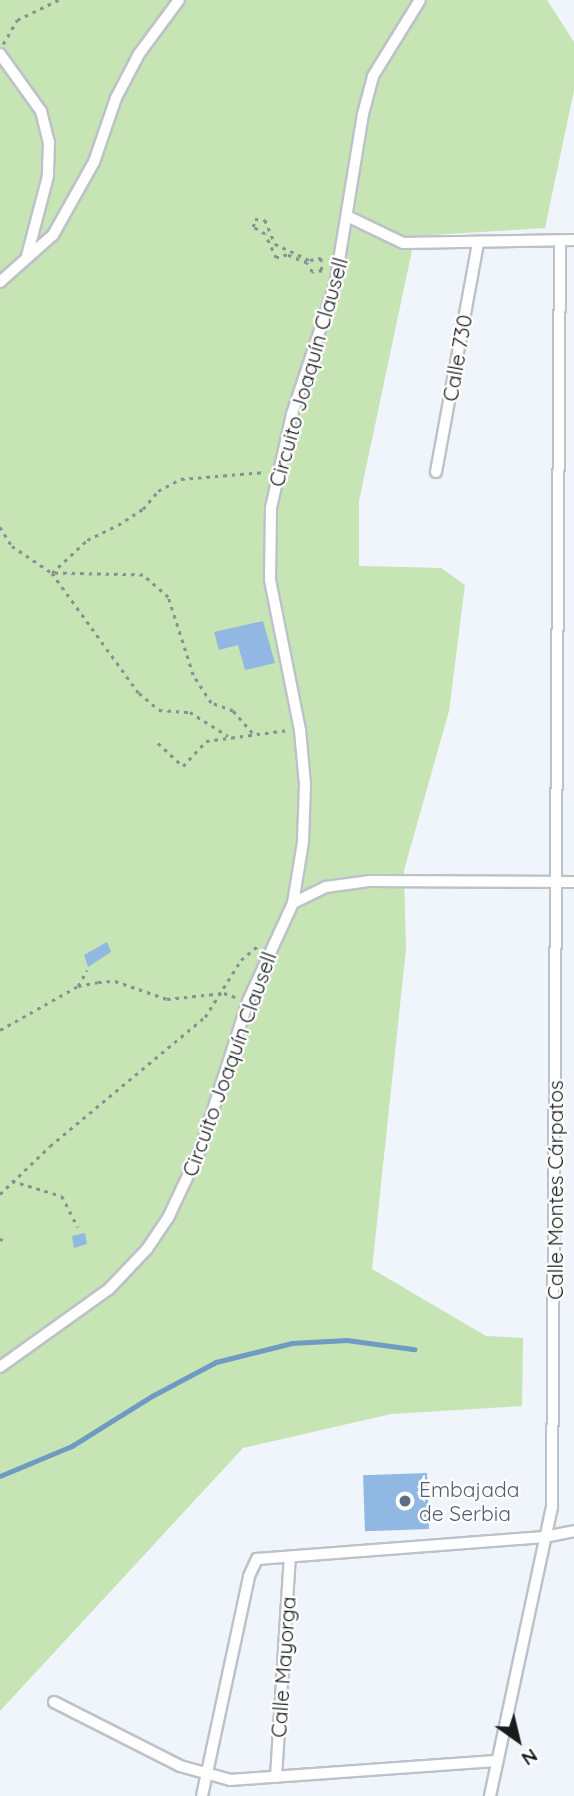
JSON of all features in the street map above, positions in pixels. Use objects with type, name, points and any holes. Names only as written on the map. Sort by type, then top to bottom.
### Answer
[{"type":"street","points":[[0,282],[53,234],[76,197],[139,54],[179,0]]},
{"type":"street","name":"Circuito Joaquín Clausell","points":[[0,1367],[108,1289],[147,1249],[169,1218],[200,1150],[248,1001],[293,903],[305,812],[300,730],[270,580],[277,471],[335,285],[349,217],[363,114],[373,76],[420,0]]},
{"type":"street","points":[[0,51],[41,111],[49,142],[48,176],[26,258]]},
{"type":"street","points":[[349,217],[404,243],[478,244],[574,240]]},
{"type":"street","name":"Calle Montes Cárpatos","points":[[489,1796],[552,1508],[560,241]]},
{"type":"street","name":"Calle 730","points":[[436,472],[478,244]]},
{"type":"street","points":[[293,903],[326,887],[369,881],[574,882]]},
{"type":"street","points":[[202,1796],[249,1576],[257,1559],[544,1537],[574,1531]]},
{"type":"street","name":"Calle Mayorga","points":[[276,1777],[290,1557]]},
{"type":"street","points":[[54,1702],[207,1777],[276,1777],[497,1761]]},
{"type":"path","points":[[0,51],[17,20],[58,0]]},
{"type":"path","points":[[255,219],[263,219],[272,240],[288,251],[310,260],[321,258],[324,269],[315,274],[307,263],[287,256],[276,258],[265,234],[253,227],[255,219]]},
{"type":"path","points":[[52,573],[87,540],[143,509],[158,491],[181,479],[277,471]]},
{"type":"path","points":[[0,527],[12,546],[52,573],[139,693],[159,710],[190,712],[228,736]]},
{"type":"path","points":[[52,573],[143,575],[168,597],[193,675],[211,703],[233,711],[252,733]]},
{"type":"path","points":[[158,743],[183,766],[206,741],[252,733],[300,730]]},
{"type":"path","points":[[0,1194],[205,1017],[224,993],[241,960],[257,946],[273,943]]},
{"type":"path","points":[[78,986],[86,970]]},
{"type":"path","points":[[0,1030],[78,986],[115,981],[167,999],[224,993],[248,1001]]},
{"type":"path","points":[[12,1181],[62,1196],[78,1227]]},
{"type":"green space","points":[[0,0],[547,0],[574,42],[574,90],[545,228],[415,236],[359,501],[359,566],[441,568],[465,585],[449,711],[404,870],[406,949],[372,1269],[486,1336],[523,1338],[522,1406],[391,1414],[243,1448],[0,1711]]},
{"type":"building","points":[[263,621],[275,663],[245,670],[238,645],[219,650],[214,632]]},
{"type":"building","points":[[107,942],[111,952],[88,967],[84,955]]},
{"type":"building","points":[[85,1233],[87,1244],[74,1248],[72,1236]]},
{"type":"building","points":[[427,1473],[429,1529],[365,1531],[363,1475]]},
{"type":"waterway","points":[[0,1476],[72,1446],[152,1396],[216,1362],[292,1343],[347,1340],[414,1349]]},
{"type":"place","name":"Embajada de Serbia","points":[[405,1501]]}]
